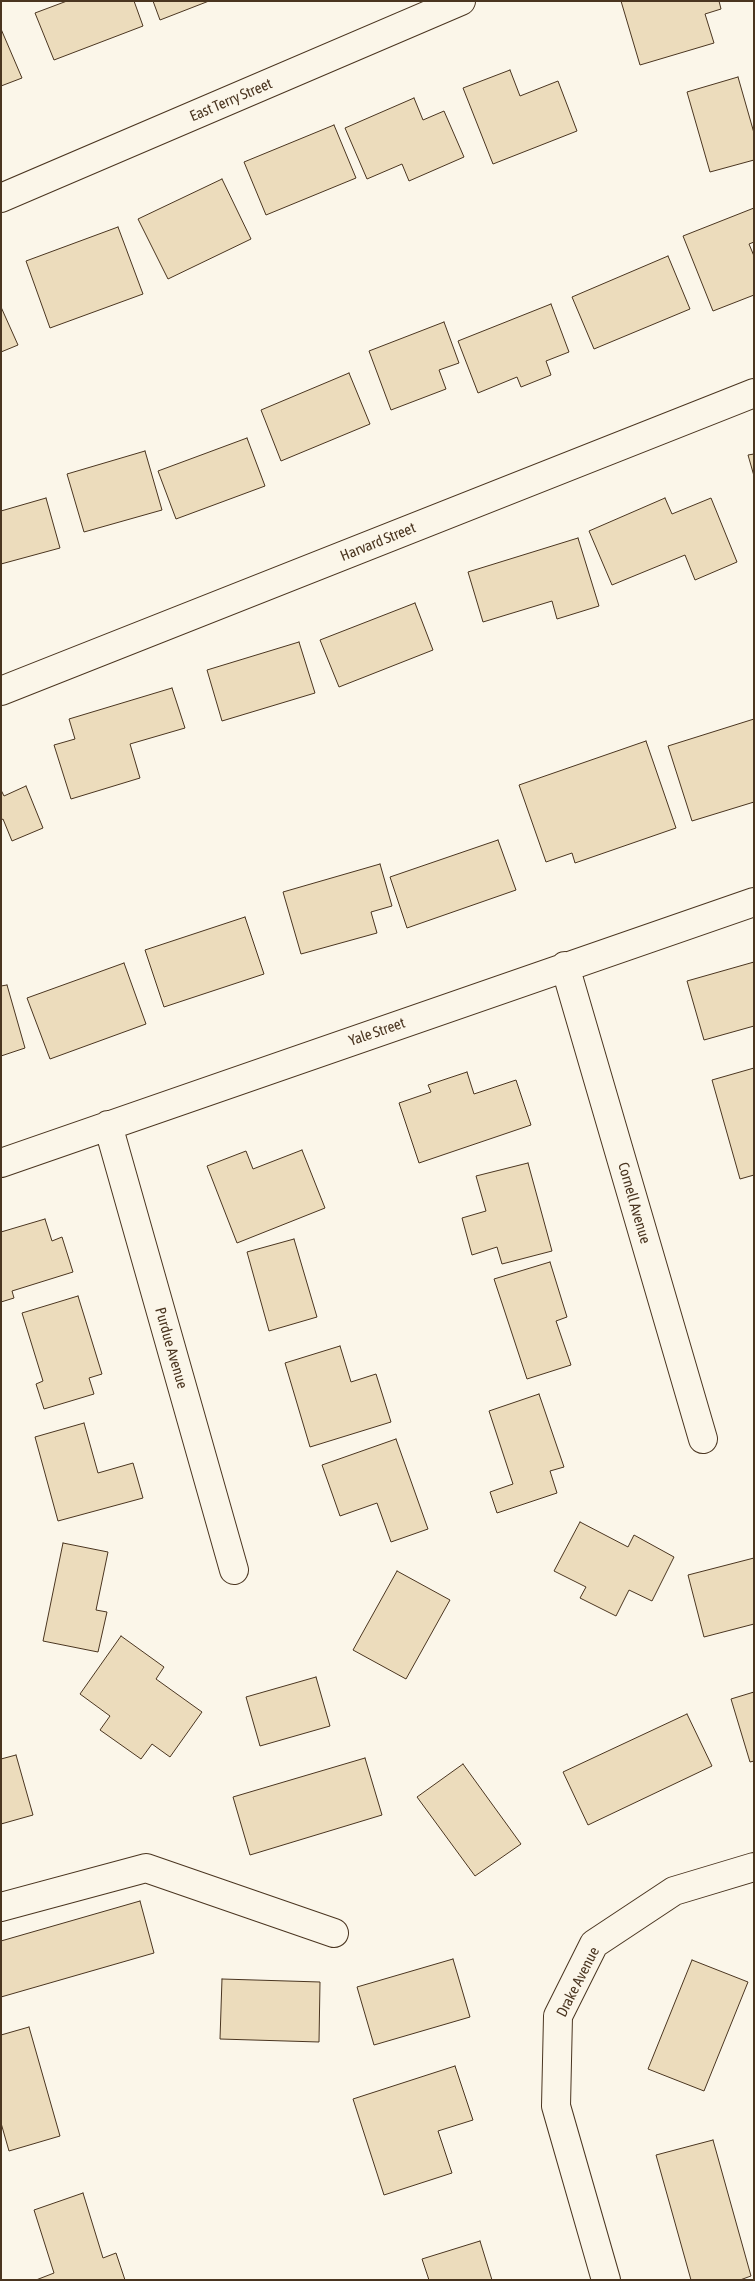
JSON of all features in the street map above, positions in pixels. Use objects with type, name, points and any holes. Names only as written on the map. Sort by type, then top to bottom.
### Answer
[{"type":"street","name":"East Terry Street","points":[[1,198],[461,1]]},
{"type":"street","name":"Harvard Street","points":[[1,691],[754,393]]},
{"type":"street","name":"Yale Street","points":[[1,1163],[754,902]]},
{"type":"street","name":"Cornell Avenue","points":[[565,966],[703,1439]]},
{"type":"street","name":"Purdue Avenue","points":[[108,1125],[234,1570]]},
{"type":"street","name":"Drake Avenue","points":[[606,2280],[556,2106],[558,2016],[594,1944],[674,1891],[754,1867]]},
{"type":"street","points":[[1,1906],[146,1868],[334,1933]]},
{"type":"building","points":[[67,1],[134,1],[143,26],[54,60],[35,13]]},
{"type":"building","points":[[153,1],[209,1],[160,20]]},
{"type":"building","points":[[621,1],[719,1],[721,9],[705,14],[714,43],[640,65]]},
{"type":"building","points":[[1,29],[22,78],[1,86]]},
{"type":"building","points":[[510,70],[520,96],[558,81],[577,131],[493,164],[463,88]]},
{"type":"building","points":[[738,77],[754,133],[754,160],[710,172],[687,92]]},
{"type":"building","points":[[414,98],[423,120],[444,111],[464,157],[409,181],[402,164],[367,179],[345,128]]},
{"type":"building","points":[[334,125],[356,178],[266,215],[244,162]]},
{"type":"building","points":[[222,179],[251,239],[168,279],[138,219]]},
{"type":"building","points":[[754,208],[754,242],[749,244],[754,256],[754,295],[713,311],[683,236]]},
{"type":"building","points":[[118,227],[143,294],[50,328],[26,261]]},
{"type":"building","points":[[668,256],[690,309],[594,349],[572,297]]},
{"type":"building","points":[[551,304],[569,352],[546,361],[551,375],[521,387],[517,377],[478,393],[458,341]]},
{"type":"building","points":[[1,307],[18,345],[1,352]]},
{"type":"building","points":[[444,322],[459,363],[439,370],[446,389],[391,410],[369,351]]},
{"type":"building","points":[[349,373],[370,424],[281,461],[261,410]]},
{"type":"building","points":[[247,438],[265,486],[176,519],[158,471]]},
{"type":"building","points":[[145,451],[162,510],[84,532],[67,474]]},
{"type":"building","points":[[754,454],[754,476],[748,455]]},
{"type":"building","points":[[46,498],[60,548],[1,564],[1,511]]},
{"type":"building","points":[[665,498],[672,514],[711,498],[737,562],[695,580],[685,555],[612,585],[589,531]]},
{"type":"building","points":[[578,538],[599,606],[557,619],[552,601],[483,622],[468,572]]},
{"type":"building","points":[[415,603],[433,650],[339,687],[320,640]]},
{"type":"building","points":[[299,642],[315,693],[222,721],[207,670]]},
{"type":"building","points":[[172,688],[185,728],[130,744],[140,778],[71,799],[54,745],[75,739],[69,719]]},
{"type":"building","points":[[754,719],[754,802],[692,821],[668,746]]},
{"type":"building","points":[[646,741],[676,828],[575,863],[572,853],[546,862],[519,785]]},
{"type":"building","points":[[26,786],[43,828],[12,841],[3,819],[1,820],[1,790],[4,796]]},
{"type":"building","points":[[498,840],[516,890],[407,928],[390,877]]},
{"type":"building","points":[[380,864],[392,906],[371,912],[377,933],[301,954],[283,892]]},
{"type":"building","points":[[245,917],[264,974],[164,1007],[145,950]]},
{"type":"building","points":[[754,962],[754,1026],[704,1040],[687,981]]},
{"type":"building","points":[[124,963],[146,1024],[50,1059],[27,998]]},
{"type":"building","points":[[7,985],[25,1048],[1,1056],[1,986]]},
{"type":"building","points":[[754,1068],[754,1175],[740,1179],[712,1080]]},
{"type":"building","points":[[467,1072],[474,1094],[516,1080],[531,1125],[419,1163],[399,1103],[431,1092],[428,1085]]},
{"type":"building","points":[[302,1150],[325,1208],[237,1243],[207,1166],[246,1151],[253,1169]]},
{"type":"building","points":[[528,1163],[552,1251],[502,1264],[497,1247],[472,1255],[462,1218],[486,1211],[476,1176]]},
{"type":"building","points":[[45,1219],[52,1241],[62,1237],[73,1272],[12,1291],[14,1298],[1,1302],[1,1232]]},
{"type":"building","points":[[294,1239],[317,1317],[269,1331],[247,1252]]},
{"type":"building","points":[[550,1262],[567,1317],[556,1321],[571,1365],[527,1379],[494,1279]]},
{"type":"building","points":[[78,1296],[102,1374],[89,1378],[94,1394],[44,1409],[36,1384],[43,1381],[22,1313]]},
{"type":"building","points":[[340,1346],[351,1382],[376,1374],[391,1422],[310,1447],[285,1363]]},
{"type":"building","points":[[539,1394],[564,1467],[550,1471],[557,1493],[497,1513],[490,1492],[513,1484],[489,1411]]},
{"type":"building","points":[[84,1423],[98,1473],[133,1463],[143,1498],[58,1521],[35,1437]]},
{"type":"building","points":[[396,1439],[428,1529],[391,1542],[377,1503],[340,1516],[322,1465]]},
{"type":"building","points":[[580,1522],[628,1547],[634,1535],[674,1557],[652,1601],[629,1590],[616,1616],[580,1598],[586,1587],[554,1571]]},
{"type":"building","points":[[63,1543],[108,1552],[96,1610],[107,1612],[98,1652],[43,1641]]},
{"type":"building","points":[[754,1558],[754,1624],[704,1637],[688,1575]]},
{"type":"building","points":[[397,1571],[450,1600],[406,1679],[353,1650]]},
{"type":"building","points":[[121,1636],[164,1667],[156,1679],[202,1712],[170,1757],[152,1744],[141,1759],[100,1730],[110,1716],[80,1694]]},
{"type":"building","points":[[316,1677],[330,1726],[260,1746],[246,1697]]},
{"type":"building","points":[[754,1692],[754,1761],[750,1762],[731,1699]]},
{"type":"building","points":[[687,1714],[712,1766],[588,1825],[563,1772]]},
{"type":"building","points":[[16,1755],[33,1815],[1,1824],[1,1759]]},
{"type":"building","points":[[365,1758],[382,1815],[250,1855],[233,1797]]},
{"type":"building","points":[[463,1764],[521,1844],[475,1876],[417,1797]]},
{"type":"building","points":[[140,1901],[154,1953],[1,1997],[1,1941]]},
{"type":"building","points":[[453,1959],[470,2017],[374,2045],[357,1987]]},
{"type":"building","points":[[692,1960],[748,1982],[704,2091],[648,2069]]},
{"type":"building","points":[[222,1979],[320,1982],[319,2042],[220,2039]]},
{"type":"building","points":[[29,2027],[60,2136],[9,2151],[1,2123],[1,2035]]},
{"type":"building","points":[[455,2066],[473,2120],[438,2131],[452,2173],[384,2195],[353,2099]]},
{"type":"building","points":[[713,2140],[751,2276],[740,2280],[691,2280],[656,2155]]},
{"type":"building","points":[[83,2193],[103,2258],[116,2253],[125,2280],[36,2280],[54,2273],[34,2210]]},
{"type":"building","points":[[480,2241],[492,2280],[429,2280],[422,2259]]}]
